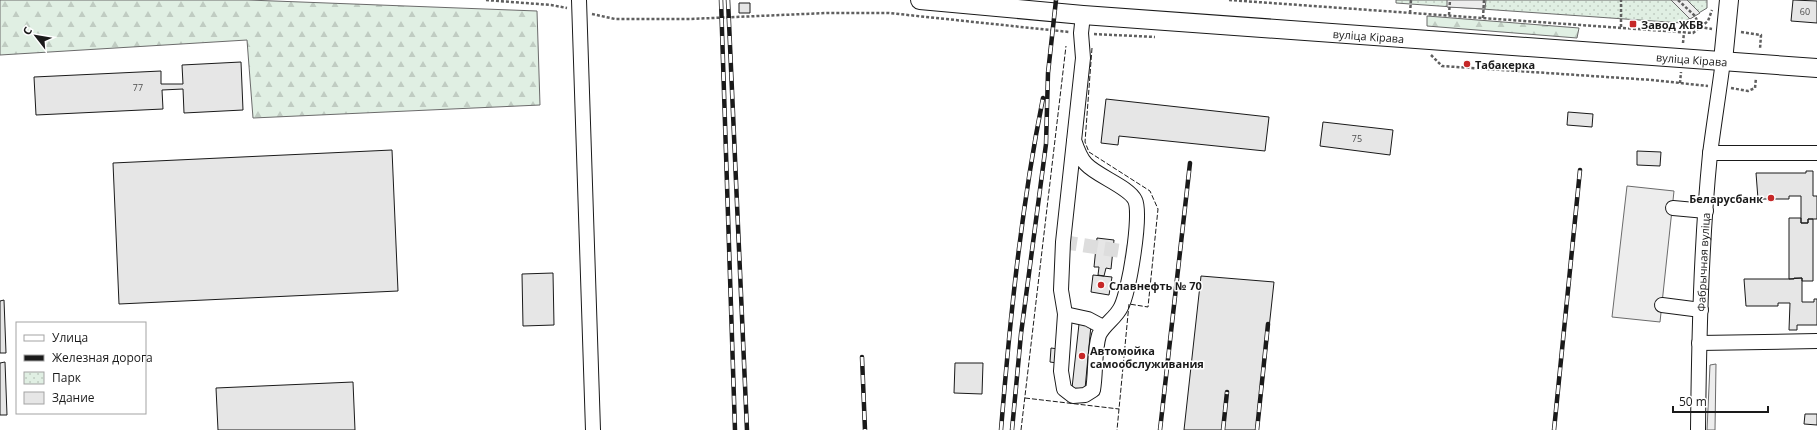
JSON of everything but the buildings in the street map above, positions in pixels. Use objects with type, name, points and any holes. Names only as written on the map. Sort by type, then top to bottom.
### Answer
[{"type":"main road","name":"вуліца Кірава","points":[[920,0],[1035,5],[1083,15],[1817,68]]},
{"type":"main road","name":"Фабрычная вуліца","points":[[1721,3],[1726,30],[1723,61]]},
{"type":"street","points":[[579,5],[593,430]]},
{"type":"street","points":[[1074,140],[1086,165],[1126,191],[1135,199],[1138,210],[1126,294],[1121,308],[1103,327],[1099,337],[1093,390],[1085,396],[1073,396],[1064,389],[1061,371],[1064,314],[1062,290],[1063,242],[1074,140],[1083,58],[1081,33],[1083,15]]},
{"type":"street","name":"Фабрычная вуліца","points":[[1698,430],[1699,343],[1706,211],[1710,153],[1723,61]]},
{"type":"street","points":[[1710,153],[1817,153]]},
{"type":"street","points":[[1672,208],[1706,211]]},
{"type":"street","points":[[1662,305],[1701,310]]},
{"type":"street","points":[[1064,314],[1088,319],[1103,327]]},
{"type":"street","points":[[1699,343],[1817,342]]},
{"type":"path","points":[[486,0],[551,5],[579,5],[614,20],[690,19],[827,13],[889,13],[1081,33],[1158,37]]},
{"type":"path","points":[[1229,0],[1693,32],[1708,21],[1721,3]]},
{"type":"path","points":[[1410,13],[1411,0]]},
{"type":"path","points":[[1449,15],[1450,0]]},
{"type":"path","points":[[1483,18],[1484,0]]},
{"type":"path","points":[[1621,0],[1621,28]]},
{"type":"path","points":[[1678,0],[1695,16],[1700,27]]},
{"type":"path","points":[[1430,54],[1442,66],[1652,80],[1748,91],[1755,88],[1761,35],[1700,27]]},
{"type":"green space","points":[[0,0],[248,0],[537,11],[540,105],[253,118],[247,40],[0,55]]},
{"type":"green space","points":[[1396,0],[1707,0],[1707,8],[1682,23],[1396,3]]},
{"type":"green space","points":[[1427,16],[1579,28],[1577,38],[1427,26]]},
{"type":"shaded area","points":[[1447,0],[1486,0],[1485,9],[1447,7]]},
{"type":"shaded area","points":[[1671,0],[1687,0],[1700,13],[1690,19]]},
{"type":"shaded area","points":[[1627,186],[1674,191],[1660,322],[1612,317]]},
{"type":"shaded area","points":[[1716,364],[1715,430],[1707,430],[1710,365]]},
{"type":"tunnel","points":[[1063,242],[1133,253]]},
{"type":"railway","points":[[721,0],[735,430]]},
{"type":"railway","points":[[728,0],[747,430]]},
{"type":"railway","points":[[1012,430],[1021,334],[1046,144],[1048,73],[1056,0]]},
{"type":"railway","points":[[1001,430],[1008,347],[1022,222],[1043,98]]},
{"type":"railway","points":[[1160,430],[1190,163]]},
{"type":"railway","points":[[1554,430],[1580,170]]},
{"type":"railway","points":[[1257,430],[1268,324]]},
{"type":"railway","points":[[862,357],[865,430]]},
{"type":"railway","points":[[1223,430],[1227,392]]},
{"type":"fence","points":[[1021,430],[1066,46]]},
{"type":"fence","points":[[1092,48],[1085,142],[1089,152],[1150,191],[1158,209],[1148,307],[1129,304],[1117,430]]},
{"type":"fence","points":[[1025,398],[1119,409]]},
{"type":"place","name":"Завод ЖБВ","points":[[1633,24]]},
{"type":"place","name":"Табакерка","points":[[1467,64]]},
{"type":"place","name":"Беларусбанк","points":[[1771,198]]},
{"type":"place","name":"Славнефть № 70","points":[[1101,285]]},
{"type":"place","name":"Автомойка самообслуживания","points":[[1082,356]]}]
